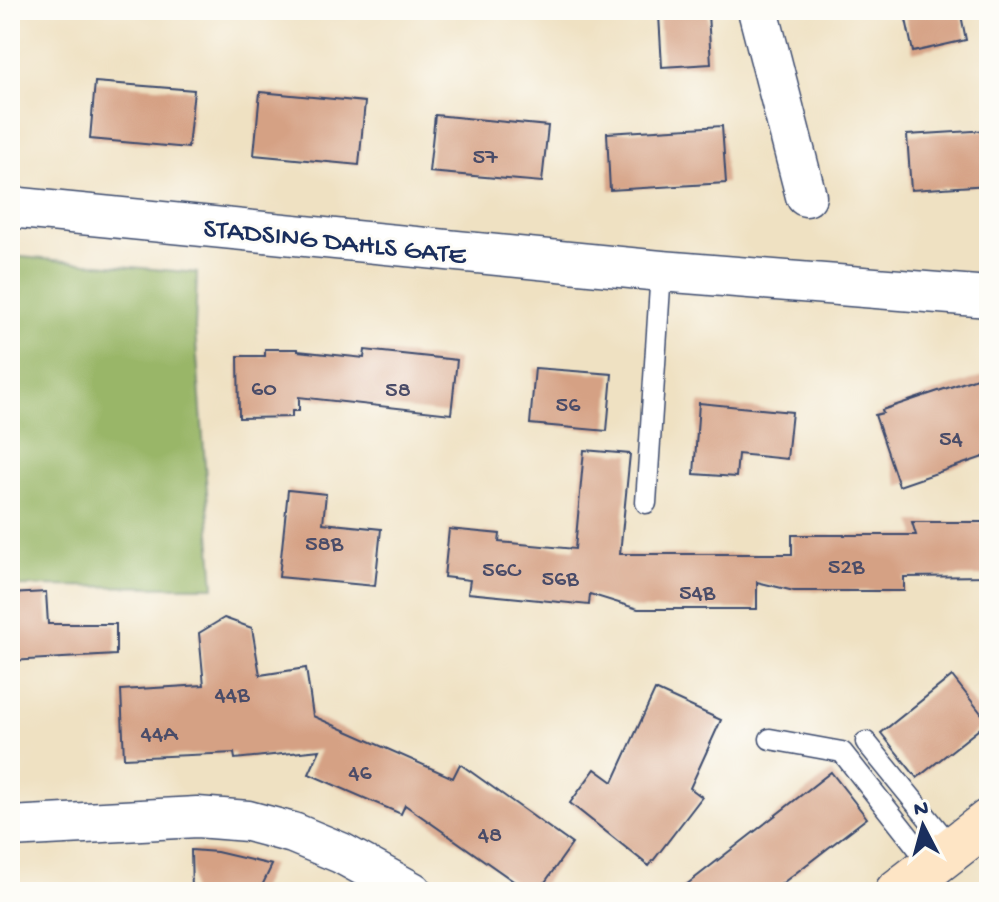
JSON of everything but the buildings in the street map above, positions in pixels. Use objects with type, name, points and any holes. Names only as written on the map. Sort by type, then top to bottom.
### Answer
[{"type":"main road","points":[[897,892],[989,821]]},
{"type":"street","points":[[758,10],[806,196]]},
{"type":"street","name":"STADSING DAHLS GATE","points":[[10,207],[661,271],[989,297]]},
{"type":"street","points":[[10,827],[197,817],[248,821],[293,833],[341,853],[412,892]]},
{"type":"lane","points":[[646,503],[661,271]]},
{"type":"lane","points":[[770,739],[842,752],[943,858]]},
{"type":"lane","points":[[866,742],[943,858]]},
{"type":"green space","points":[[10,256],[197,273],[195,329],[214,587],[10,586]]}]
